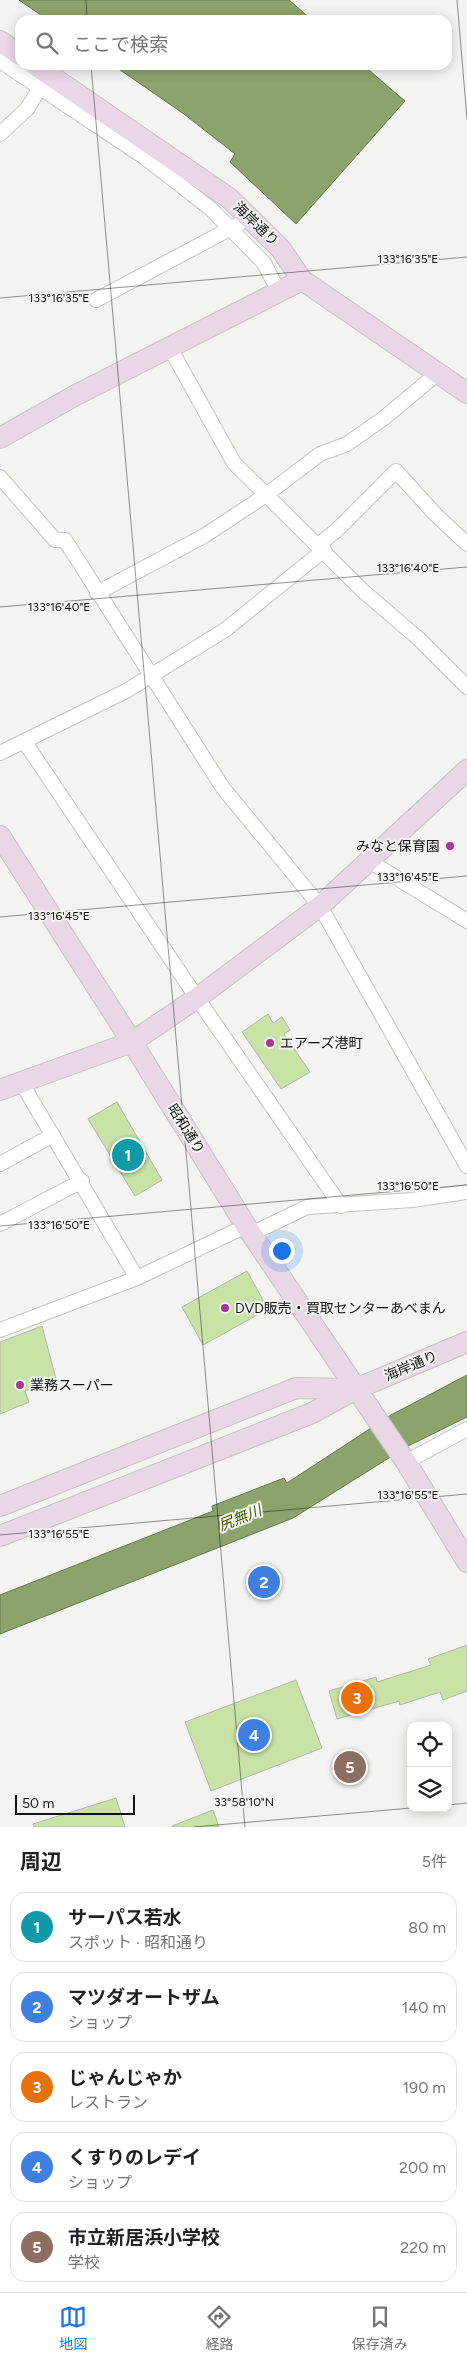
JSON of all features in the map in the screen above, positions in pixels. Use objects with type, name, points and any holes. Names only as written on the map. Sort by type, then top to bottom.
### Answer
[{"type":"street","points":[[0,41],[15,52]]},
{"type":"street","points":[[0,61],[15,66]]},
{"type":"street","points":[[25,70],[41,76],[211,209],[264,262],[279,292]]},
{"type":"street","points":[[0,134],[27,109],[41,76]]},
{"type":"street","name":"海岸通り","points":[[41,76],[229,198],[280,248],[302,280],[467,393]]},
{"type":"street","points":[[96,300],[250,218]]},
{"type":"street","points":[[0,438],[76,395],[302,280]]},
{"type":"street","points":[[170,348],[234,463],[363,591],[419,639],[467,688]]},
{"type":"street","points":[[98,593],[204,536],[266,495],[320,454],[347,444],[384,418],[438,373]]},
{"type":"street","points":[[0,753],[126,691],[225,630],[321,548],[396,470],[436,515],[467,544]]},
{"type":"street","points":[[0,477],[55,540],[65,540],[223,788],[320,906],[467,1166]]},
{"type":"street","points":[[24,740],[197,998],[341,1206]]},
{"type":"street","points":[[0,1090],[132,1042],[197,998],[320,906],[467,770]]},
{"type":"street","name":"昭和通り","points":[[0,836],[132,1042],[248,1230],[403,1458],[467,1562]]},
{"type":"street","points":[[369,861],[467,921]]},
{"type":"street","points":[[21,1082],[82,1181],[137,1278]]},
{"type":"street","points":[[0,1164],[53,1135]]},
{"type":"street","points":[[0,1224],[82,1181]]},
{"type":"street","points":[[0,1330],[137,1278],[248,1230],[307,1207],[412,1200],[467,1192]]},
{"type":"street","name":"海岸通り","points":[[0,1536],[312,1413],[356,1389],[467,1342]]},
{"type":"street","points":[[0,1506],[296,1388],[356,1389]]},
{"type":"street","points":[[403,1458],[467,1429]]},
{"type":"water","points":[[19,0],[289,0],[306,15],[41,15]]},
{"type":"water","points":[[120,70],[369,70],[405,101],[296,224],[230,162],[235,154],[184,114]]},
{"type":"water","name":"尻無川","points":[[467,1375],[467,1417],[408,1446],[293,1518],[0,1634],[0,1595],[213,1511],[212,1506],[284,1478],[287,1483],[391,1415]]},
{"type":"building","name":"エアーズ港町","points":[[268,1014],[273,1023],[282,1017],[290,1030],[284,1034],[310,1072],[281,1089],[242,1032]]},
{"type":"building","points":[[117,1102],[162,1180],[135,1196],[88,1119]]},
{"type":"building","name":"DVD販売・買取センターあべまん","points":[[247,1271],[268,1309],[203,1345],[182,1307]]},
{"type":"building","name":"業務スーパー","points":[[42,1326],[56,1379],[25,1391],[29,1402],[0,1414],[0,1342]]},
{"type":"building","points":[[467,1645],[467,1691],[443,1700],[440,1692],[400,1705],[399,1701],[337,1719],[329,1691],[376,1677],[377,1682],[431,1665],[428,1659]]},
{"type":"building","points":[[296,1680],[322,1748],[211,1791],[185,1722]]},
{"type":"building","points":[[116,1798],[125,1827],[34,1827],[33,1824]]},
{"type":"building","points":[[213,1810],[219,1827],[172,1827],[172,1826]]},
{"type":"place","name":"みなと保育園","points":[[450,846]]},
{"type":"place","name":"エアーズ港町","points":[[270,1043]]},
{"type":"place","name":"サーパス若水","points":[[128,1155]]},
{"type":"place","name":"DVD販売・買取センターあべまん","points":[[225,1308]]},
{"type":"place","name":"業務スーパー","points":[[20,1385]]},
{"type":"place","name":"マツダオートザム","points":[[264,1582]]},
{"type":"place","name":"じゃんじゃか","points":[[357,1698]]},
{"type":"place","name":"くすりのレデイ","points":[[254,1735]]},
{"type":"place","name":"市立新居浜小学校","points":[[350,1767]]}]
